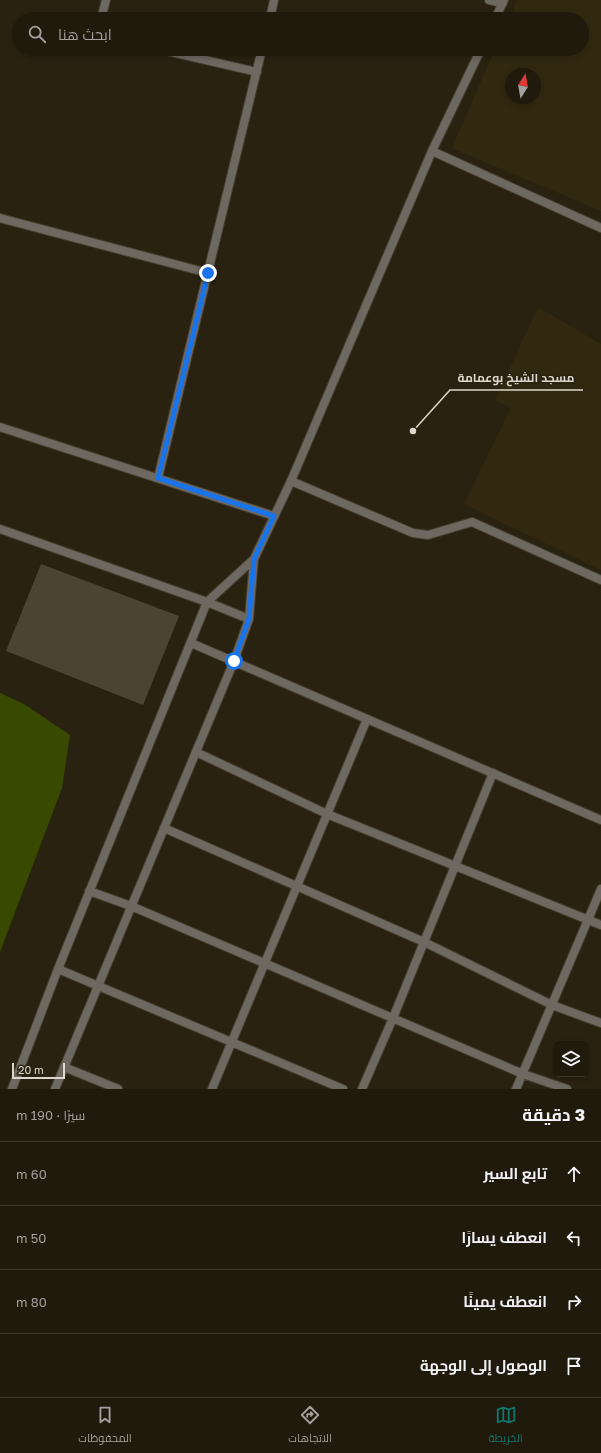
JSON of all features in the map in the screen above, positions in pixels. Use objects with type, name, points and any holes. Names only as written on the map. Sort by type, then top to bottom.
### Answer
[{"type":"street","points":[[103,12],[106,0]]},
{"type":"street","points":[[271,12],[274,0]]},
{"type":"street","points":[[489,0],[503,2],[498,12]]},
{"type":"street","points":[[188,56],[257,72]]},
{"type":"street","points":[[158,478],[260,56]]},
{"type":"street","points":[[55,1089],[234,661],[249,619],[254,559],[291,481],[432,151],[477,56]]},
{"type":"street","points":[[432,151],[601,228]]},
{"type":"street","points":[[0,218],[208,273]]},
{"type":"street","points":[[0,427],[274,516]]},
{"type":"street","points":[[291,481],[413,532],[428,535],[472,522],[601,580]]},
{"type":"street","points":[[0,529],[207,602],[249,619]]},
{"type":"street","points":[[12,1089],[58,969],[207,602],[254,559]]},
{"type":"street","points":[[191,643],[601,820]]},
{"type":"street","points":[[212,1089],[367,719]]},
{"type":"street","points":[[196,752],[328,814],[601,925]]},
{"type":"street","points":[[362,1089],[393,1018],[493,773]]},
{"type":"street","points":[[164,828],[424,942],[552,1005],[601,1023]]},
{"type":"street","points":[[516,1089],[601,889]]},
{"type":"street","points":[[90,891],[131,906],[523,1074],[567,1089]]},
{"type":"street","points":[[58,969],[98,984],[343,1089]]},
{"type":"street","points":[[64,1067],[118,1089]]},
{"type":"shaded area","points":[[517,0],[601,0],[601,211],[452,148],[492,56],[589,56],[589,12],[512,12]]},
{"type":"shaded area","points":[[538,307],[601,344],[601,570],[464,504],[511,407],[495,401]]},
{"type":"green space","points":[[0,693],[24,704],[70,735],[62,788],[0,952]]},
{"type":"building","points":[[41,564],[179,616],[143,705],[6,651]]},
{"type":"place","name":"مسجد الشيخ بوعمامة","points":[[413,431]]},
{"type":"route","points":[[208,273],[158,478],[274,516],[254,559],[249,619],[234,661]]}]
